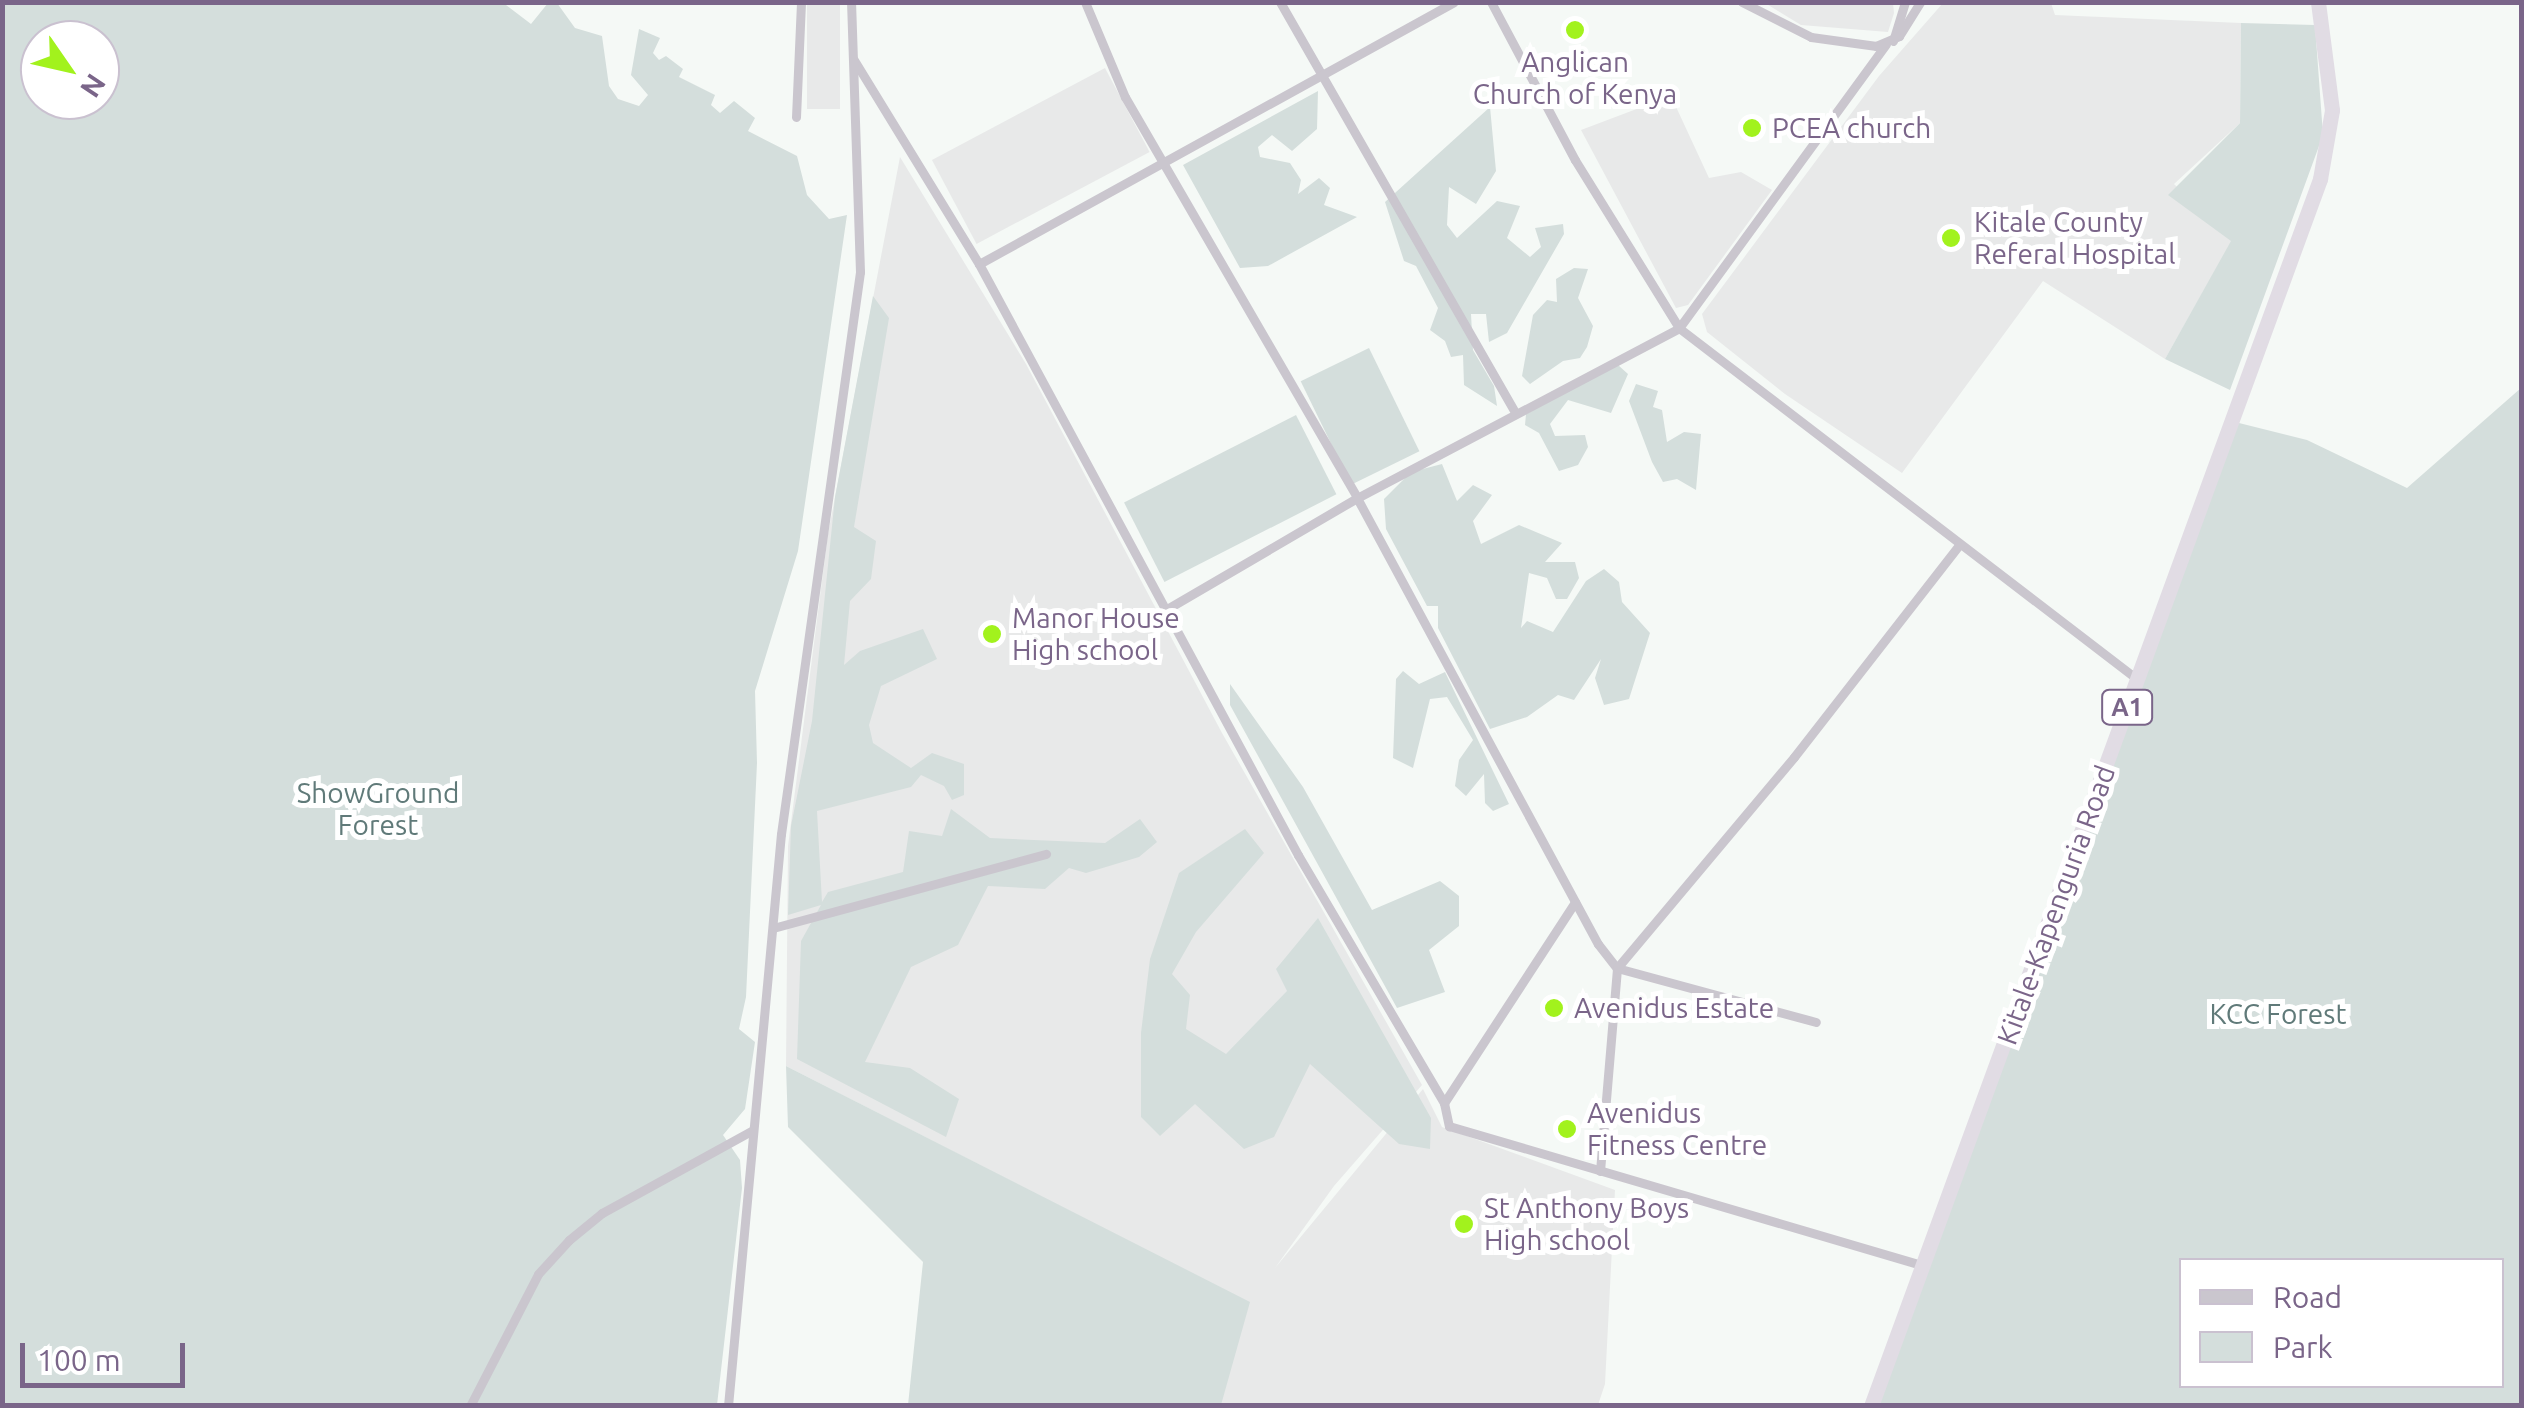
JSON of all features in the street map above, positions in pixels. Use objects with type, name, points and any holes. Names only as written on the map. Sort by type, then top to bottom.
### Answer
[{"type":"highway","name":"Kitale-Kapenguria Road","points":[[1871,1406],[2328,153],[2332,110],[2318,2]]},
{"type":"street","points":[[796,117],[801,2]]},
{"type":"street","points":[[728,1406],[773,928],[820,531],[860,272],[851,2]]},
{"type":"street","points":[[1085,2],[1103,54],[1356,498],[1575,902],[1617,968],[1816,1022]]},
{"type":"street","points":[[1280,2],[1514,410]]},
{"type":"street","points":[[980,264],[1454,2]]},
{"type":"street","points":[[1491,2],[1575,160],[1679,328],[2137,679]]},
{"type":"street","points":[[1742,2],[1811,37],[1889,42]]},
{"type":"street","points":[[1889,42],[1905,2]]},
{"type":"street","points":[[1167,609],[1514,410],[1679,328],[1920,2]]},
{"type":"street","points":[[853,58],[980,264],[1298,854],[1444,1103],[1449,1126],[1920,1265]]},
{"type":"street","points":[[1600,1172],[1617,968],[1794,758],[1960,544]]},
{"type":"street","points":[[773,928],[1046,854]]},
{"type":"street","points":[[1444,1103],[1575,902]]},
{"type":"street","points":[[470,1406],[538,1274],[569,1240],[602,1213],[753,1130]]},
{"type":"shaded area","points":[[807,3],[840,3],[840,109],[807,109]]},
{"type":"shaded area","points":[[1765,3],[1893,3],[1894,13],[1888,32],[1801,25]]},
{"type":"shaded area","name":"Kitale County Referal Hospital","points":[[1943,3],[2051,3],[2055,15],[2241,23],[2240,123],[2174,184],[2232,241],[2165,359],[2043,281],[1902,473],[1785,394],[1707,332],[1702,314],[1879,76]]},
{"type":"shaded area","points":[[1105,68],[1150,152],[977,244],[932,160]]},
{"type":"shaded area","points":[[1671,96],[1709,178],[1741,172],[1772,190],[1688,305],[1676,308],[1581,130]]},
{"type":"shaded area","name":"Manor House High school","points":[[900,157],[1026,364],[1222,733],[1422,1085],[1334,1186],[1275,1268],[1423,1089],[1442,1127],[1615,1190],[1605,1384],[1598,1405],[1208,1405],[1242,1299],[786,1066],[788,846],[828,534]]},
{"type":"green space","name":"ShowGround Forest","points":[[502,2],[531,24],[548,3],[557,3],[575,28],[602,36],[609,86],[618,99],[639,106],[648,95],[631,75],[639,29],[660,38],[653,53],[659,60],[666,56],[683,69],[679,77],[715,95],[711,105],[720,113],[734,101],[755,118],[748,131],[797,156],[807,195],[829,219],[847,215],[798,551],[755,691],[757,763],[746,997],[739,1029],[755,1042],[745,1109],[723,1135],[740,1160],[742,1188],[717,1405],[3,1405],[2,3]]},
{"type":"green space","points":[[2241,23],[2315,25],[2323,135],[2230,390],[2165,359],[2231,241],[2168,195],[2240,123]]},
{"type":"green space","points":[[1318,91],[1317,129],[1292,151],[1272,135],[1258,147],[1260,157],[1290,163],[1301,180],[1298,194],[1319,178],[1330,188],[1324,205],[1357,217],[1268,266],[1240,268],[1183,165]]},
{"type":"green space","points":[[1490,107],[1496,171],[1476,204],[1449,187],[1447,225],[1457,238],[1497,201],[1520,206],[1507,238],[1530,257],[1541,247],[1535,228],[1563,224],[1564,234],[1507,333],[1489,342],[1486,314],[1471,314],[1473,350],[1494,386],[1497,406],[1464,385],[1463,355],[1451,357],[1445,341],[1430,330],[1438,308],[1416,266],[1404,261],[1385,202]]},
{"type":"green space","points":[[1574,268],[1588,269],[1578,298],[1593,326],[1587,347],[1580,358],[1563,361],[1530,384],[1522,376],[1533,315],[1547,300],[1557,302],[1556,279]]},
{"type":"green space","points":[[873,296],[889,318],[854,527],[876,541],[871,579],[850,601],[844,665],[860,651],[923,629],[937,659],[881,686],[869,725],[873,743],[911,768],[932,753],[964,764],[964,795],[952,800],[944,786],[921,775],[911,787],[817,811],[822,902],[828,892],[903,872],[909,831],[942,836],[951,809],[990,838],[1105,843],[1140,819],[1157,842],[1139,857],[1086,873],[1069,868],[1045,889],[988,886],[958,945],[911,967],[865,1062],[910,1068],[959,1099],[946,1137],[797,1059],[801,941],[821,905],[788,915],[791,826],[812,721],[835,497]]},
{"type":"green space","points":[[1369,348],[1419,451],[1351,485],[1301,381]]},
{"type":"green space","points":[[1618,365],[1628,374],[1611,413],[1568,400],[1550,424],[1555,436],[1585,435],[1588,447],[1578,465],[1559,471],[1539,433],[1525,425],[1526,414]]},
{"type":"green space","points":[[1636,384],[1658,391],[1653,407],[1662,410],[1667,442],[1684,432],[1701,434],[1696,490],[1677,479],[1663,482],[1629,401]]},
{"type":"green space","name":"KCC Forest","points":[[2521,388],[2521,1405],[1879,1406],[2231,421],[2307,440],[2407,488]]},
{"type":"green space","points":[[1296,415],[1336,494],[1164,582],[1124,503]]},
{"type":"green space","points":[[1442,464],[1457,501],[1473,485],[1492,495],[1473,521],[1481,544],[1519,525],[1562,543],[1545,562],[1575,562],[1579,578],[1567,599],[1556,599],[1547,578],[1529,573],[1521,628],[1527,621],[1553,632],[1586,581],[1604,569],[1619,582],[1622,602],[1650,633],[1629,699],[1604,705],[1595,678],[1601,659],[1574,700],[1558,695],[1527,717],[1490,729],[1438,628],[1438,606],[1427,606],[1386,529],[1384,499],[1411,472]]},
{"type":"green space","points":[[1403,671],[1419,684],[1445,672],[1509,804],[1493,811],[1485,803],[1484,774],[1466,796],[1455,786],[1459,760],[1473,740],[1447,697],[1430,699],[1413,768],[1393,758],[1396,679]]},
{"type":"green space","points":[[1230,684],[1303,787],[1372,910],[1440,881],[1459,896],[1459,926],[1429,950],[1445,992],[1397,1008],[1230,705]]},
{"type":"green space","points":[[1245,829],[1264,853],[1196,932],[1172,974],[1190,995],[1186,1029],[1226,1054],[1287,991],[1276,969],[1318,918],[1431,1118],[1430,1149],[1399,1144],[1310,1064],[1274,1137],[1244,1149],[1195,1104],[1160,1136],[1141,1117],[1141,1033],[1150,959],[1179,873]]},
{"type":"green space","points":[[786,1066],[1250,1302],[1221,1405],[908,1405],[923,1262],[788,1127]]},
{"type":"place","name":"Anglican Church of Kenya","points":[[1575,30]]},
{"type":"place","name":"PCEA church","points":[[1752,128]]},
{"type":"place","name":"Kitale County Referal Hospital","points":[[1951,238]]},
{"type":"place","name":"Manor House High school","points":[[992,634]]},
{"type":"place","name":"Avenidus Estate","points":[[1554,1008]]},
{"type":"place","name":"Avenidus Fitness Centre","points":[[1567,1129]]},
{"type":"place","name":"St Anthony Boys High school","points":[[1464,1224]]}]
